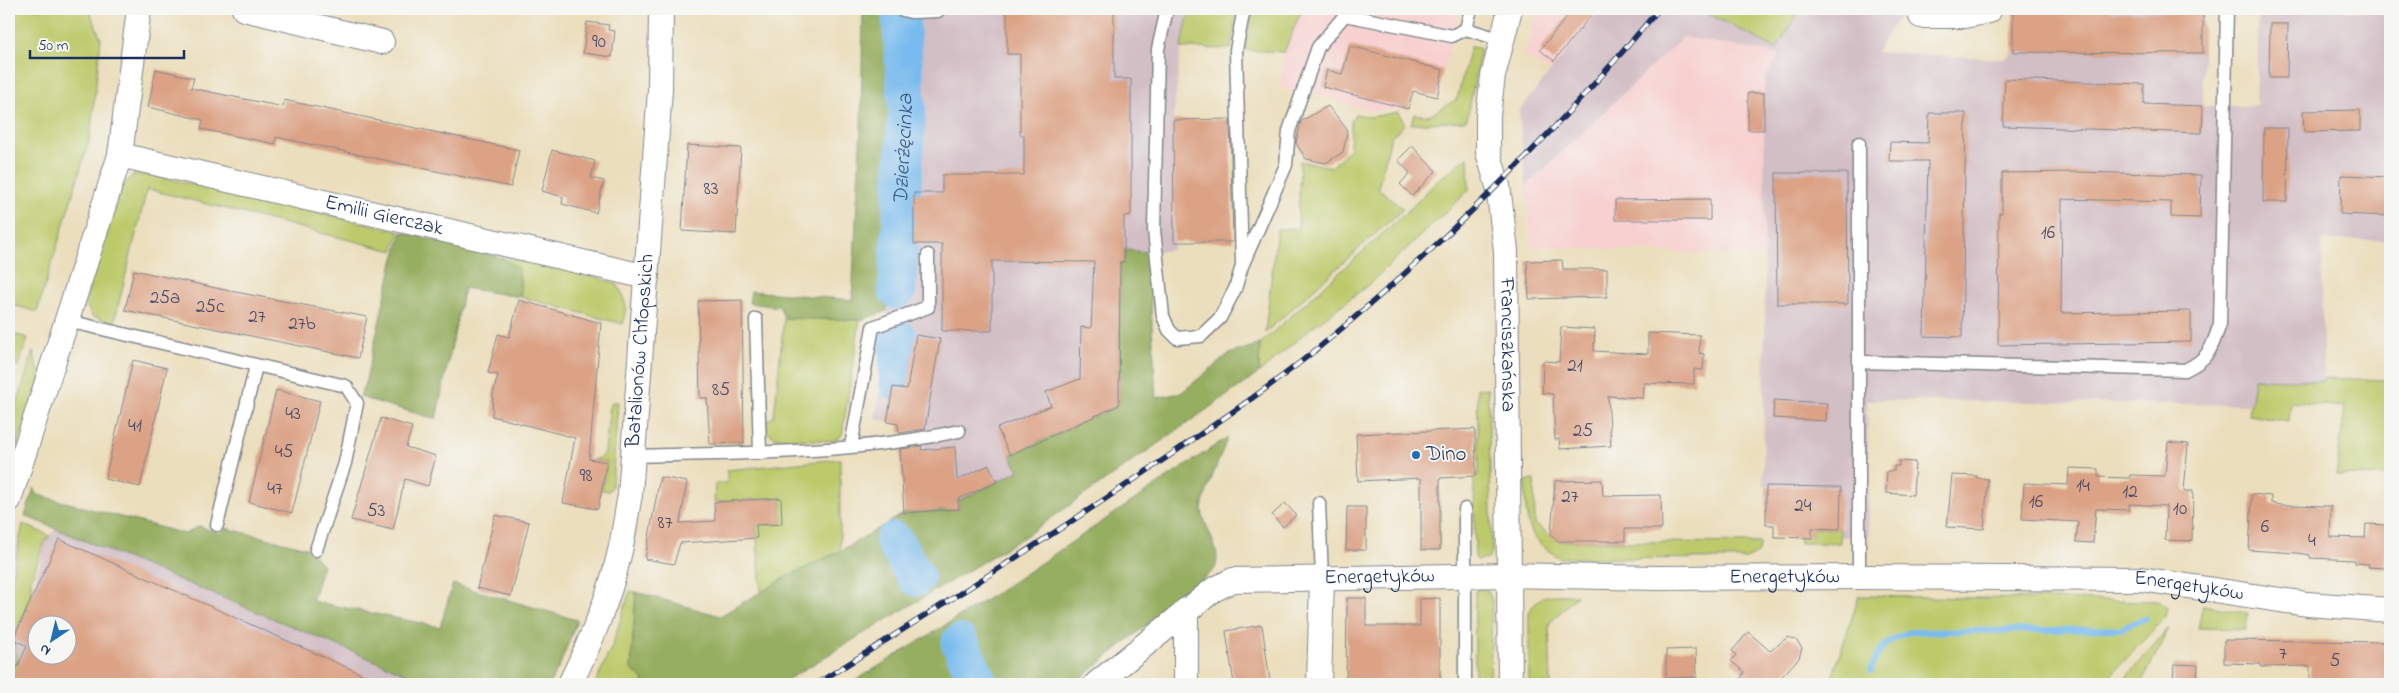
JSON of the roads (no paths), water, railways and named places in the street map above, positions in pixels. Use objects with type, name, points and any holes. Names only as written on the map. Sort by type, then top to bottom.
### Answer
[{"type":"street","points":[[9,499],[120,155],[138,9]]},
{"type":"street","points":[[244,9],[382,42]]},
{"type":"street","name":"Batalionów Chłopskich","points":[[570,684],[586,652],[602,612],[619,556],[634,456],[660,90],[661,9]]},
{"type":"street","name":"Franciszkańska","points":[[1510,9],[1493,76],[1488,116],[1488,152],[1498,186],[1506,251],[1510,684]]},
{"type":"street","points":[[1926,9],[1921,16],[1965,16],[1989,11],[1990,9]]},
{"type":"street","name":"Emilii Gierczak","points":[[120,155],[647,278]]},
{"type":"street","name":"Energetyków","points":[[1096,684],[1212,590],[1233,580],[1510,575],[1657,578],[1859,577],[2141,580],[2307,604],[2390,610]]},
{"type":"street","points":[[1319,684],[1322,578]]},
{"type":"street","points":[[1186,610],[1186,684]]},
{"type":"lane","points":[[1167,9],[1158,49],[1154,230],[1163,316],[1169,330],[1178,338],[1201,336],[1220,318],[1235,289],[1242,266],[1286,165],[1289,131],[1318,47],[1345,15],[1452,36],[1466,29],[1502,40]]},
{"type":"lane","points":[[1242,266],[1236,50],[1244,9]]},
{"type":"lane","points":[[1466,29],[1471,9]]},
{"type":"lane","points":[[1860,362],[2185,370],[2201,362],[2212,348],[2220,324],[2226,9]]},
{"type":"lane","points":[[905,10],[938,11]]},
{"type":"lane","points":[[1859,143],[1859,577]]},
{"type":"lane","points":[[851,446],[873,327],[928,307],[928,255]]},
{"type":"lane","points":[[756,319],[760,453]]},
{"type":"lane","points":[[68,321],[346,386],[357,404],[345,463],[316,550]]},
{"type":"lane","points":[[217,525],[256,366]]},
{"type":"lane","points":[[634,456],[760,453],[851,446],[918,440],[959,431]]},
{"type":"lane","points":[[1319,503],[1322,578]]},
{"type":"lane","points":[[1465,509],[1465,684]]},
{"type":"waterway","name":"Dzierżęcinka","points":[[897,290],[907,109],[900,9]]},
{"type":"waterway","name":"Dzierżęcinka","points":[[898,337],[898,383]]},
{"type":"waterway","name":"Dzierżęcinka","points":[[894,541],[916,577]]},
{"type":"waterway","points":[[1871,671],[1876,657],[1884,646],[1910,632],[2120,629],[2146,618]]},
{"type":"waterway","name":"Dzierżęcinka","points":[[960,643],[979,684]]},
{"type":"railway","points":[[816,684],[1118,491],[1246,403],[1328,340],[1416,263],[1501,182],[1582,97],[1659,9]]},
{"type":"place","name":"Dino","points":[[1416,455]]}]
